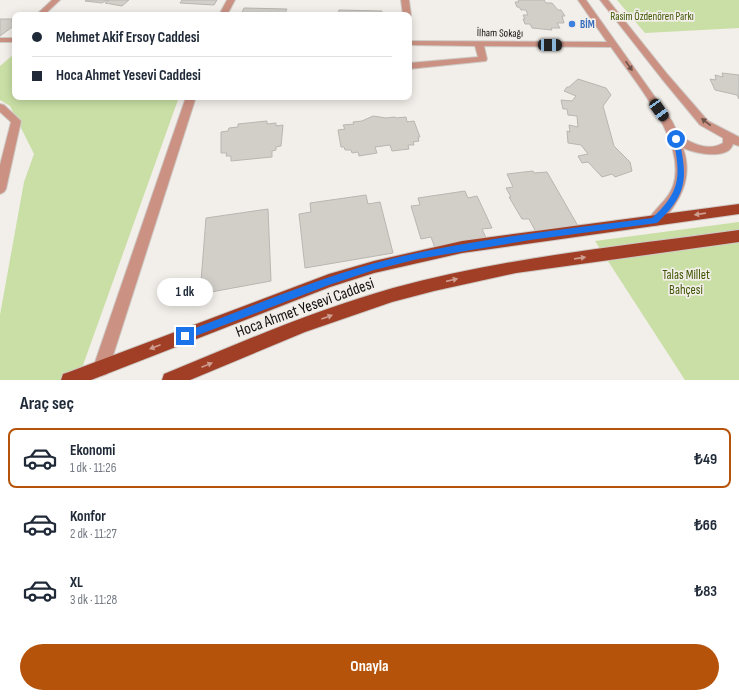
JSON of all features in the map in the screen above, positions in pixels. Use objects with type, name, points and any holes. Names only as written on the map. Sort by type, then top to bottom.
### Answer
[{"type":"main road","name":"Hoca Ahmet Yesevi Caddesi","points":[[69,380],[329,281],[374,267],[462,247],[739,209]]},
{"type":"main road","name":"Hoca Ahmet Yesevi Caddesi","points":[[170,380],[304,325],[349,309],[434,284],[516,267],[739,236]]},
{"type":"street","points":[[43,12],[56,0]]},
{"type":"street","points":[[225,12],[231,0]]},
{"type":"street","points":[[405,0],[407,12]]},
{"type":"street","points":[[582,0],[668,123],[676,139],[682,163],[680,185],[670,204],[654,221]]},
{"type":"street","points":[[604,0],[665,77],[704,123],[739,142]]},
{"type":"street","points":[[0,40],[12,39]]},
{"type":"street","name":"İlham Sokağı","points":[[412,42],[614,46]]},
{"type":"street","points":[[412,66],[484,59],[479,44]]},
{"type":"street","points":[[101,368],[190,100]]},
{"type":"street","points":[[0,107],[16,121],[0,189]]},
{"type":"street","points":[[676,139],[692,147],[710,151],[724,148],[728,145],[728,136]]},
{"type":"green space","name":"Rasim Özdenören Parkı","points":[[617,0],[739,0],[739,28],[645,33]]},
{"type":"green space","points":[[12,56],[12,100],[178,100],[82,368],[69,380],[0,380],[0,315],[24,182],[34,154],[10,106],[0,100],[0,66]]},
{"type":"green space","name":"Talas Millet Bahçesi","points":[[739,222],[739,380],[685,380],[595,241]]},
{"type":"building","points":[[107,0],[102,3],[85,1]]},
{"type":"building","points":[[109,0],[129,0],[122,6],[105,3]]},
{"type":"building","points":[[182,0],[217,0],[214,5],[180,3]]},
{"type":"building","points":[[518,0],[544,0],[546,3],[552,3],[558,10],[561,10],[565,16],[562,16],[564,23],[557,23],[560,28],[551,28],[552,30],[532,28],[530,24],[525,24],[523,15],[528,15],[526,10],[521,10],[517,7],[515,2],[519,2]]},
{"type":"building","points":[[244,8],[287,9],[286,12],[242,12]]},
{"type":"building","points":[[339,10],[382,11],[382,12],[339,12]]},
{"type":"building","points":[[0,19],[12,19],[12,27],[0,36]]},
{"type":"building","points":[[722,73],[739,75],[739,99],[737,95],[715,90],[710,79],[716,80],[715,75],[723,77]]},
{"type":"building","points":[[578,79],[606,88],[611,95],[603,106],[614,146],[630,162],[632,171],[615,177],[612,174],[602,177],[588,162],[582,163],[578,156],[588,154],[581,145],[568,143],[567,131],[570,132],[569,125],[578,127],[577,116],[568,115],[567,109],[563,109],[561,100],[572,101],[576,96],[564,91]]},
{"type":"building","points":[[373,116],[386,118],[406,117],[407,122],[414,121],[420,137],[418,137],[419,141],[413,142],[414,145],[408,145],[409,149],[392,151],[390,145],[375,147],[377,153],[359,156],[358,152],[352,153],[351,150],[345,150],[344,147],[341,147],[338,130],[345,129],[343,125],[354,124],[353,122],[362,121]]},
{"type":"building","points":[[267,121],[267,124],[276,123],[276,126],[283,125],[281,146],[276,147],[276,150],[272,151],[272,157],[231,161],[231,156],[226,156],[227,153],[221,153],[221,132],[228,131],[229,128],[238,127],[238,124]]},
{"type":"building","points":[[533,171],[534,173],[547,172],[578,226],[537,234],[529,219],[522,219],[509,197],[511,197],[506,188],[513,187],[507,174]]},
{"type":"building","points":[[465,191],[468,198],[477,196],[492,228],[482,229],[487,240],[455,242],[456,245],[435,248],[431,237],[421,239],[411,206],[420,205],[418,198]]},
{"type":"building","points":[[366,195],[368,204],[380,202],[393,253],[305,268],[299,214],[311,212],[310,203]]},
{"type":"building","points":[[268,209],[271,281],[200,294],[206,218]]},
{"type":"place","name":"BİM","points":[[572,24]]},
{"type":"route","points":[[185,336],[329,281],[374,267],[418,256],[462,247],[654,221],[666,210],[680,185],[682,163],[676,139]]}]
